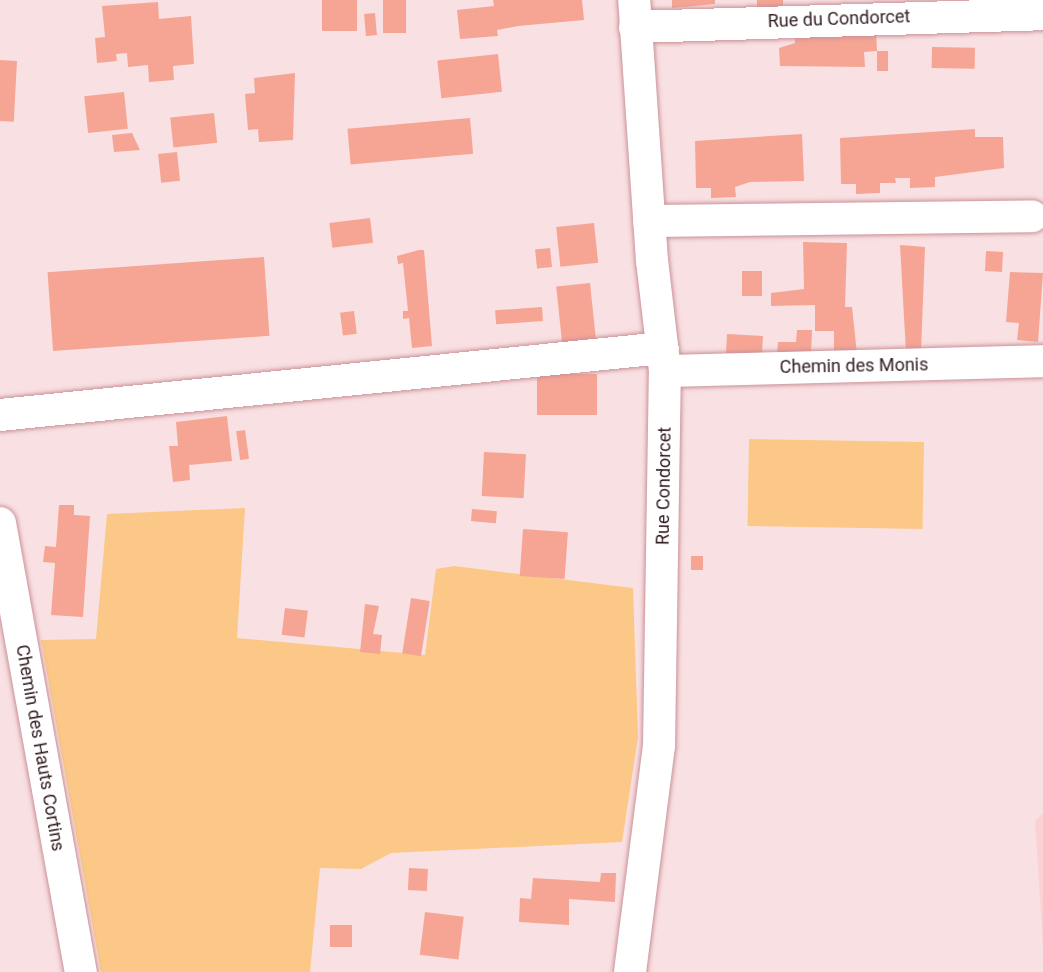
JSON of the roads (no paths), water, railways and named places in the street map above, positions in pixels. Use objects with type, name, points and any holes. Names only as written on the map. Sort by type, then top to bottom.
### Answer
[{"type":"street","name":"Rue du Condorcet","points":[[634,13],[1043,14]]},
{"type":"street","name":"Rue Condorcet","points":[[630,972],[659,746],[664,359],[649,221],[634,13]]},
{"type":"street","points":[[649,221],[1032,216]]},
{"type":"street","name":"Chemin des Monis","points":[[0,415],[664,359],[1043,361]]},
{"type":"street","name":"Chemin des Hauts Cortins","points":[[0,523],[81,972]]}]
